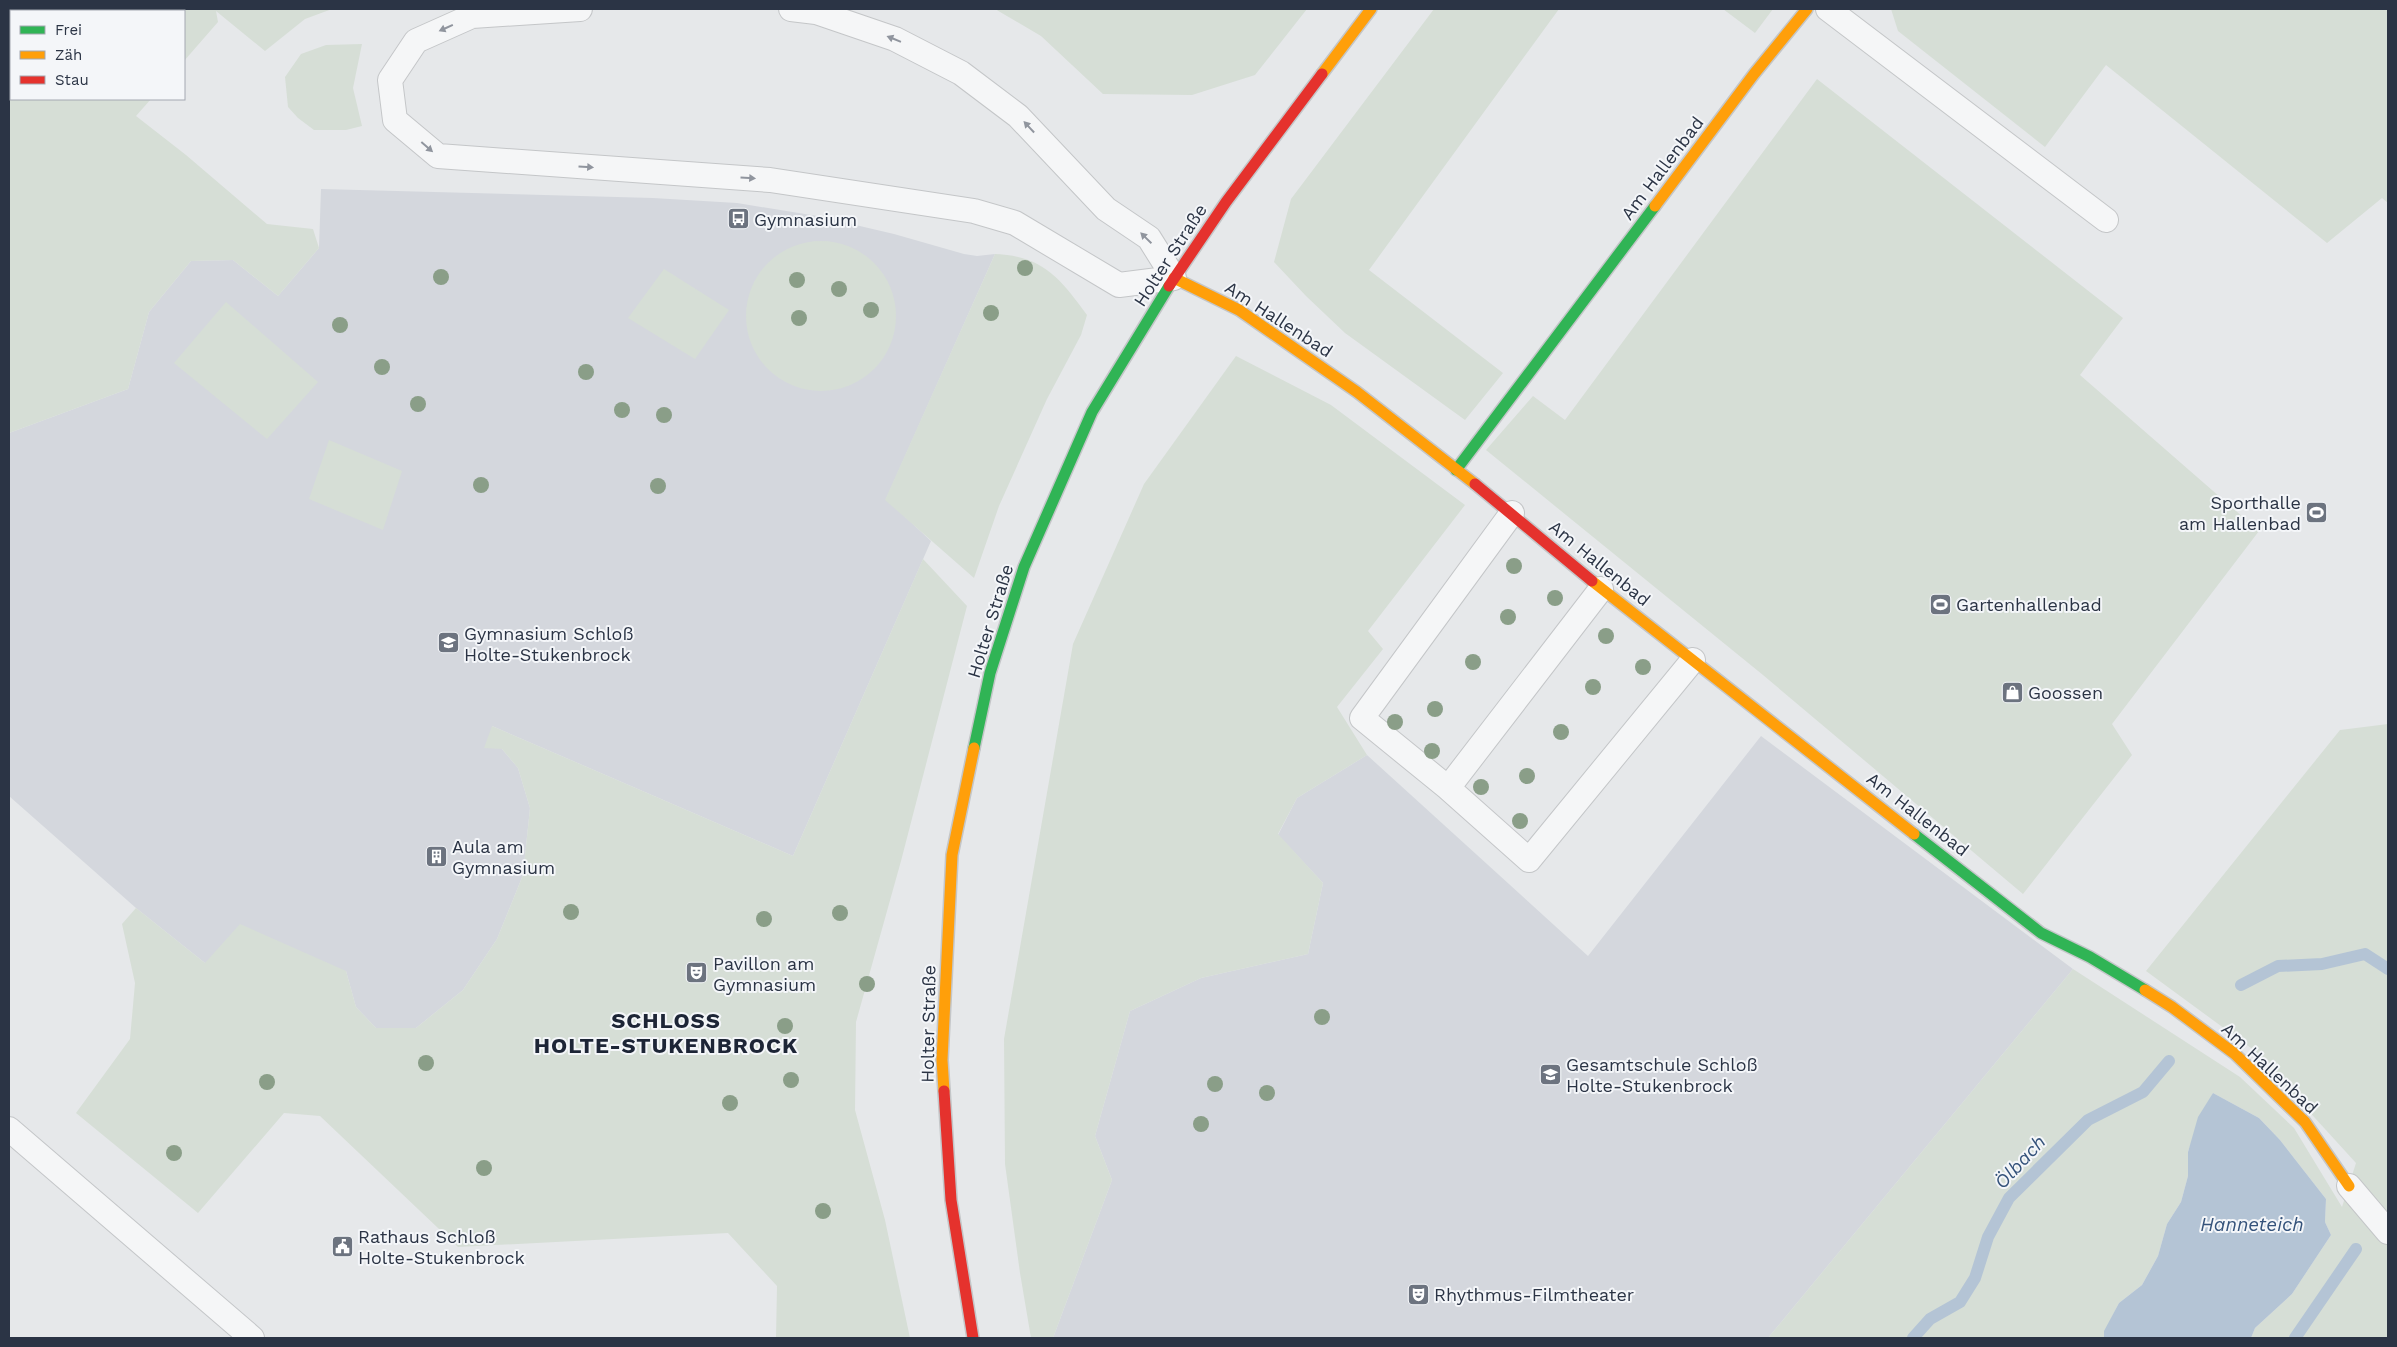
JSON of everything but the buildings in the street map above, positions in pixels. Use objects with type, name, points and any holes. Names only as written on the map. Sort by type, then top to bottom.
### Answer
[{"type":"street","name":"Holter Straße","points":[[973,1338],[950,1200],[942,1060],[952,856],[990,673],[1024,567],[1092,412],[1174,278],[1226,202],[1371,9]]},
{"type":"street","name":"Am Hallenbad","points":[[1456,470],[1754,74],[1807,9]]},
{"type":"street","name":"Am Hallenbad","points":[[1174,278],[1240,310],[1357,392],[1512,513],[1601,589],[2041,933],[2111,970],[2172,1007],[2235,1054],[2305,1122],[2349,1186]]},
{"type":"lane","points":[[580,9],[472,16],[416,41],[390,80],[395,120],[438,156],[770,180],[974,211],[1015,223],[1118,285],[1174,278],[1149,238],[1106,209],[1018,116],[961,73],[895,39],[816,12],[791,9]]},
{"type":"lane","points":[[1828,9],[2106,220]]},
{"type":"lane","points":[[1512,513],[1362,718],[1448,788],[1529,860],[1693,660]]},
{"type":"lane","points":[[1448,788],[1601,589]]},
{"type":"lane","points":[[9,1129],[252,1338]]},
{"type":"lane","points":[[2349,1186],[2388,1232]]},
{"type":"shaded area","points":[[9,9],[332,9],[305,19],[265,51],[216,11],[218,22],[185,60],[185,10],[10,10],[10,100],[150,100],[136,116],[186,155],[267,224],[313,229],[319,248],[278,296],[233,260],[191,261],[149,312],[128,389],[9,433]]},
{"type":"shaded area","points":[[995,9],[1307,9],[1255,75],[1192,95],[1103,94],[1041,36]]},
{"type":"shaded area","points":[[1434,9],[1559,9],[1369,270],[1503,373],[1465,420],[1345,333],[1274,262],[1291,199]]},
{"type":"shaded area","points":[[1723,9],[1773,9],[1755,33]]},
{"type":"shaded area","points":[[1891,9],[2388,9],[2388,203],[2382,198],[2327,243],[2106,65],[2045,147],[1898,31]]},
{"type":"shaded area","points":[[362,44],[353,88],[362,126],[346,130],[314,130],[298,118],[288,107],[285,77],[301,54],[326,45]]},
{"type":"shaded area","name":"Gartenhallenbad","points":[[1817,79],[2123,318],[2080,375],[2259,531],[2112,724],[2132,755],[2023,894],[1763,675],[1486,450],[1533,396],[1565,420]]},
{"type":"shaded area","name":"Gymnasium Schloß Holte-Stukenbrock","points":[[321,189],[653,198],[737,203],[817,216],[894,234],[964,254],[977,256],[995,254],[886,499],[931,541],[793,856],[492,726],[502,749],[518,768],[530,808],[523,875],[497,939],[463,990],[416,1028],[376,1028],[356,1007],[346,971],[205,963],[136,908],[9,796],[9,433],[128,389],[149,312],[191,261],[233,260],[278,296],[319,248]]},
{"type":"shaded area","points":[[821,241],[850,247],[874,263],[890,287],[896,316],[890,345],[874,369],[850,385],[821,391],[792,385],[768,369],[752,345],[746,316],[752,287],[768,263],[792,247]]},
{"type":"shaded area","points":[[995,254],[1026,259],[1049,271],[1068,290],[1087,315],[1081,335],[1047,399],[999,506],[974,578],[885,500]]},
{"type":"shaded area","points":[[664,269],[729,310],[695,359],[628,318]]},
{"type":"shaded area","points":[[226,302],[318,382],[267,439],[174,363]]},
{"type":"shaded area","points":[[1236,356],[1331,405],[1465,505],[1368,631],[1383,649],[1337,707],[1367,755],[1297,798],[1278,834],[1323,883],[1308,954],[1201,978],[1130,1011],[1095,1136],[1112,1180],[1053,1338],[1031,1338],[1005,1164],[1004,1039],[1073,644],[1144,484]]},
{"type":"shaded area","points":[[329,440],[402,471],[383,530],[309,499]]},
{"type":"shaded area","points":[[923,559],[967,606],[901,861],[856,1022],[855,1110],[885,1220],[910,1338],[776,1338],[777,1286],[728,1233],[458,1247],[320,1116],[284,1113],[198,1213],[76,1113],[130,1039],[135,983],[122,924],[136,908],[205,963],[240,924],[346,971],[356,1007],[376,1028],[416,1028],[463,990],[497,939],[523,875],[530,808],[518,768],[502,749],[484,748],[492,726],[793,856]]},
{"type":"shaded area","points":[[2388,724],[2388,1338],[2251,1338],[2255,1328],[2292,1294],[2331,1235],[2325,1222],[2326,1199],[2280,1140],[2259,1118],[2213,1093],[2188,1151],[2188,1176],[2181,1202],[2167,1224],[2158,1256],[2142,1285],[2119,1303],[2105,1331],[2104,1338],[1768,1338],[2073,969],[2240,1077],[2294,1128],[2342,1207],[2356,1163],[2251,1048],[2146,971],[2340,730]]},
{"type":"shaded area","name":"Gesamtschule Schloß Holte-Stukenbrock","points":[[1761,736],[2073,969],[1768,1338],[1053,1338],[1112,1180],[1095,1136],[1130,1011],[1201,978],[1308,954],[1323,883],[1278,835],[1297,798],[1367,755],[1588,956]]},
{"type":"water","name":"Hanneteich","points":[[2213,1093],[2259,1118],[2280,1140],[2326,1199],[2325,1222],[2331,1235],[2292,1294],[2255,1328],[2251,1338],[2104,1338],[2104,1331],[2119,1303],[2142,1285],[2158,1256],[2167,1224],[2181,1202],[2188,1176],[2188,1152],[2198,1117]]},
{"type":"waterway","name":"Ölbach","points":[[2241,985],[2278,966],[2322,964],[2365,954],[2388,969]]},
{"type":"waterway","name":"Ölbach","points":[[1913,1338],[1930,1319],[1960,1302],[1975,1278],[1988,1237],[2009,1198],[2088,1120],[2143,1092],[2169,1061]]},
{"type":"waterway","name":"Ölbach","points":[[2295,1338],[2356,1249]]},
{"type":"traffic: fast","points":[[1456,470],[1655,206]]},
{"type":"traffic: fast","points":[[974,748],[990,673],[1024,567],[1092,412],[1169,286]]},
{"type":"traffic: fast","points":[[1914,834],[2041,933],[2090,957],[2145,990]]},
{"type":"traffic: slow","points":[[1322,74],[1371,9]]},
{"type":"traffic: slow","points":[[1655,206],[1754,74],[1807,9]]},
{"type":"traffic: slow","points":[[1174,278],[1239,310],[1357,392],[1475,484]]},
{"type":"traffic: slow","points":[[1592,581],[1914,834]]},
{"type":"traffic: slow","points":[[944,1091],[942,1060],[952,855],[974,748]]},
{"type":"traffic: slow","points":[[2145,990],[2172,1007],[2235,1054],[2305,1122],[2349,1186]]},
{"type":"traffic: jam","points":[[1169,286],[1226,202],[1322,74]]},
{"type":"traffic: jam","points":[[1475,484],[1592,581]]},
{"type":"traffic: jam","points":[[944,1091],[951,1200],[973,1338]]},
{"type":"place","name":"Gymnasium","points":[[738,219]]},
{"type":"place","name":"Sporthalle am Hallenbad","points":[[2317,512]]},
{"type":"place","name":"Gartenhallenbad","points":[[1940,604]]},
{"type":"place","name":"Gymnasium Schloß Holte-Stukenbrock","points":[[448,643]]},
{"type":"place","name":"Goossen","points":[[2012,692]]},
{"type":"place","name":"Aula am Gymnasium","points":[[436,856]]},
{"type":"place","name":"Pavillon am Gymnasium","points":[[697,973]]},
{"type":"place","name":"Gesamtschule Schloß Holte-Stukenbrock","points":[[1550,1074]]},
{"type":"place","name":"Rathaus Schloß Holte-Stukenbrock","points":[[342,1246]]},
{"type":"place","name":"Rhythmus-Filmtheater","points":[[1418,1294]]},
{"type":"district","name":"SCHLOSS HOLTE-STUKENBROCK","points":[[666,1032]]}]
